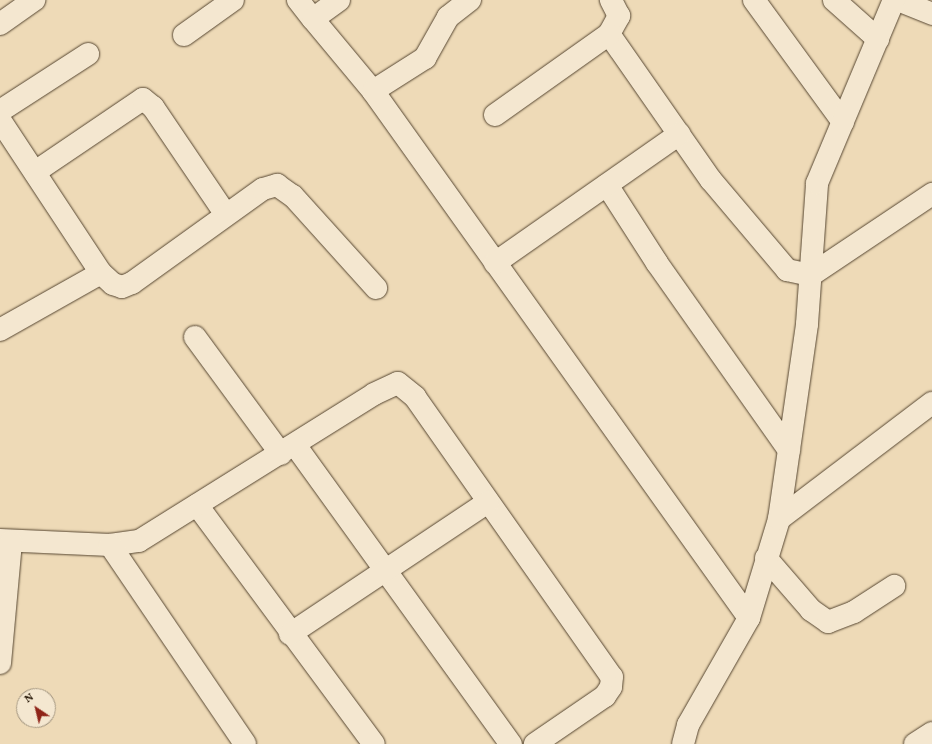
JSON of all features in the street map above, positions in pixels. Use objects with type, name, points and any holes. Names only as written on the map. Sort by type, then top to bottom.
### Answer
[{"type":"street","points":[[0,24],[34,0]]},
{"type":"street","points":[[184,35],[233,0]]},
{"type":"street","points":[[298,0],[373,91],[749,618]]},
{"type":"street","points":[[314,19],[339,0]]},
{"type":"street","points":[[373,91],[425,58],[448,17],[470,0]]},
{"type":"street","points":[[495,115],[609,34],[619,16],[611,0]]},
{"type":"street","points":[[754,0],[843,122]]},
{"type":"street","points":[[834,0],[878,39]]},
{"type":"street","points":[[683,744],[688,725],[749,618],[779,519],[811,276],[817,183],[894,0]]},
{"type":"street","points":[[898,0],[932,14]]},
{"type":"street","points":[[609,34],[679,134],[770,253],[787,270],[811,276],[932,194]]},
{"type":"street","points":[[0,111],[88,54]]},
{"type":"street","points":[[35,172],[143,99],[153,107],[226,215]]},
{"type":"street","points":[[0,120],[101,273],[113,284],[122,287],[132,283],[270,185],[284,188],[376,288]]},
{"type":"street","points":[[495,264],[679,134]]},
{"type":"street","points":[[607,185],[657,263],[788,450]]},
{"type":"street","points":[[0,330],[101,273]]},
{"type":"street","points":[[195,337],[385,571],[511,744]]},
{"type":"street","points":[[0,663],[6,541],[110,545],[139,541],[288,450],[374,394],[398,383],[415,397],[612,677],[611,688],[604,696],[536,744]]},
{"type":"street","points":[[779,519],[932,404]]},
{"type":"street","points":[[290,634],[488,502]]},
{"type":"street","points":[[197,505],[290,634],[374,744]]},
{"type":"street","points":[[110,545],[245,744]]},
{"type":"street","points":[[766,558],[811,610],[828,622],[854,612],[894,586]]},
{"type":"street","points":[[915,744],[932,733]]}]
